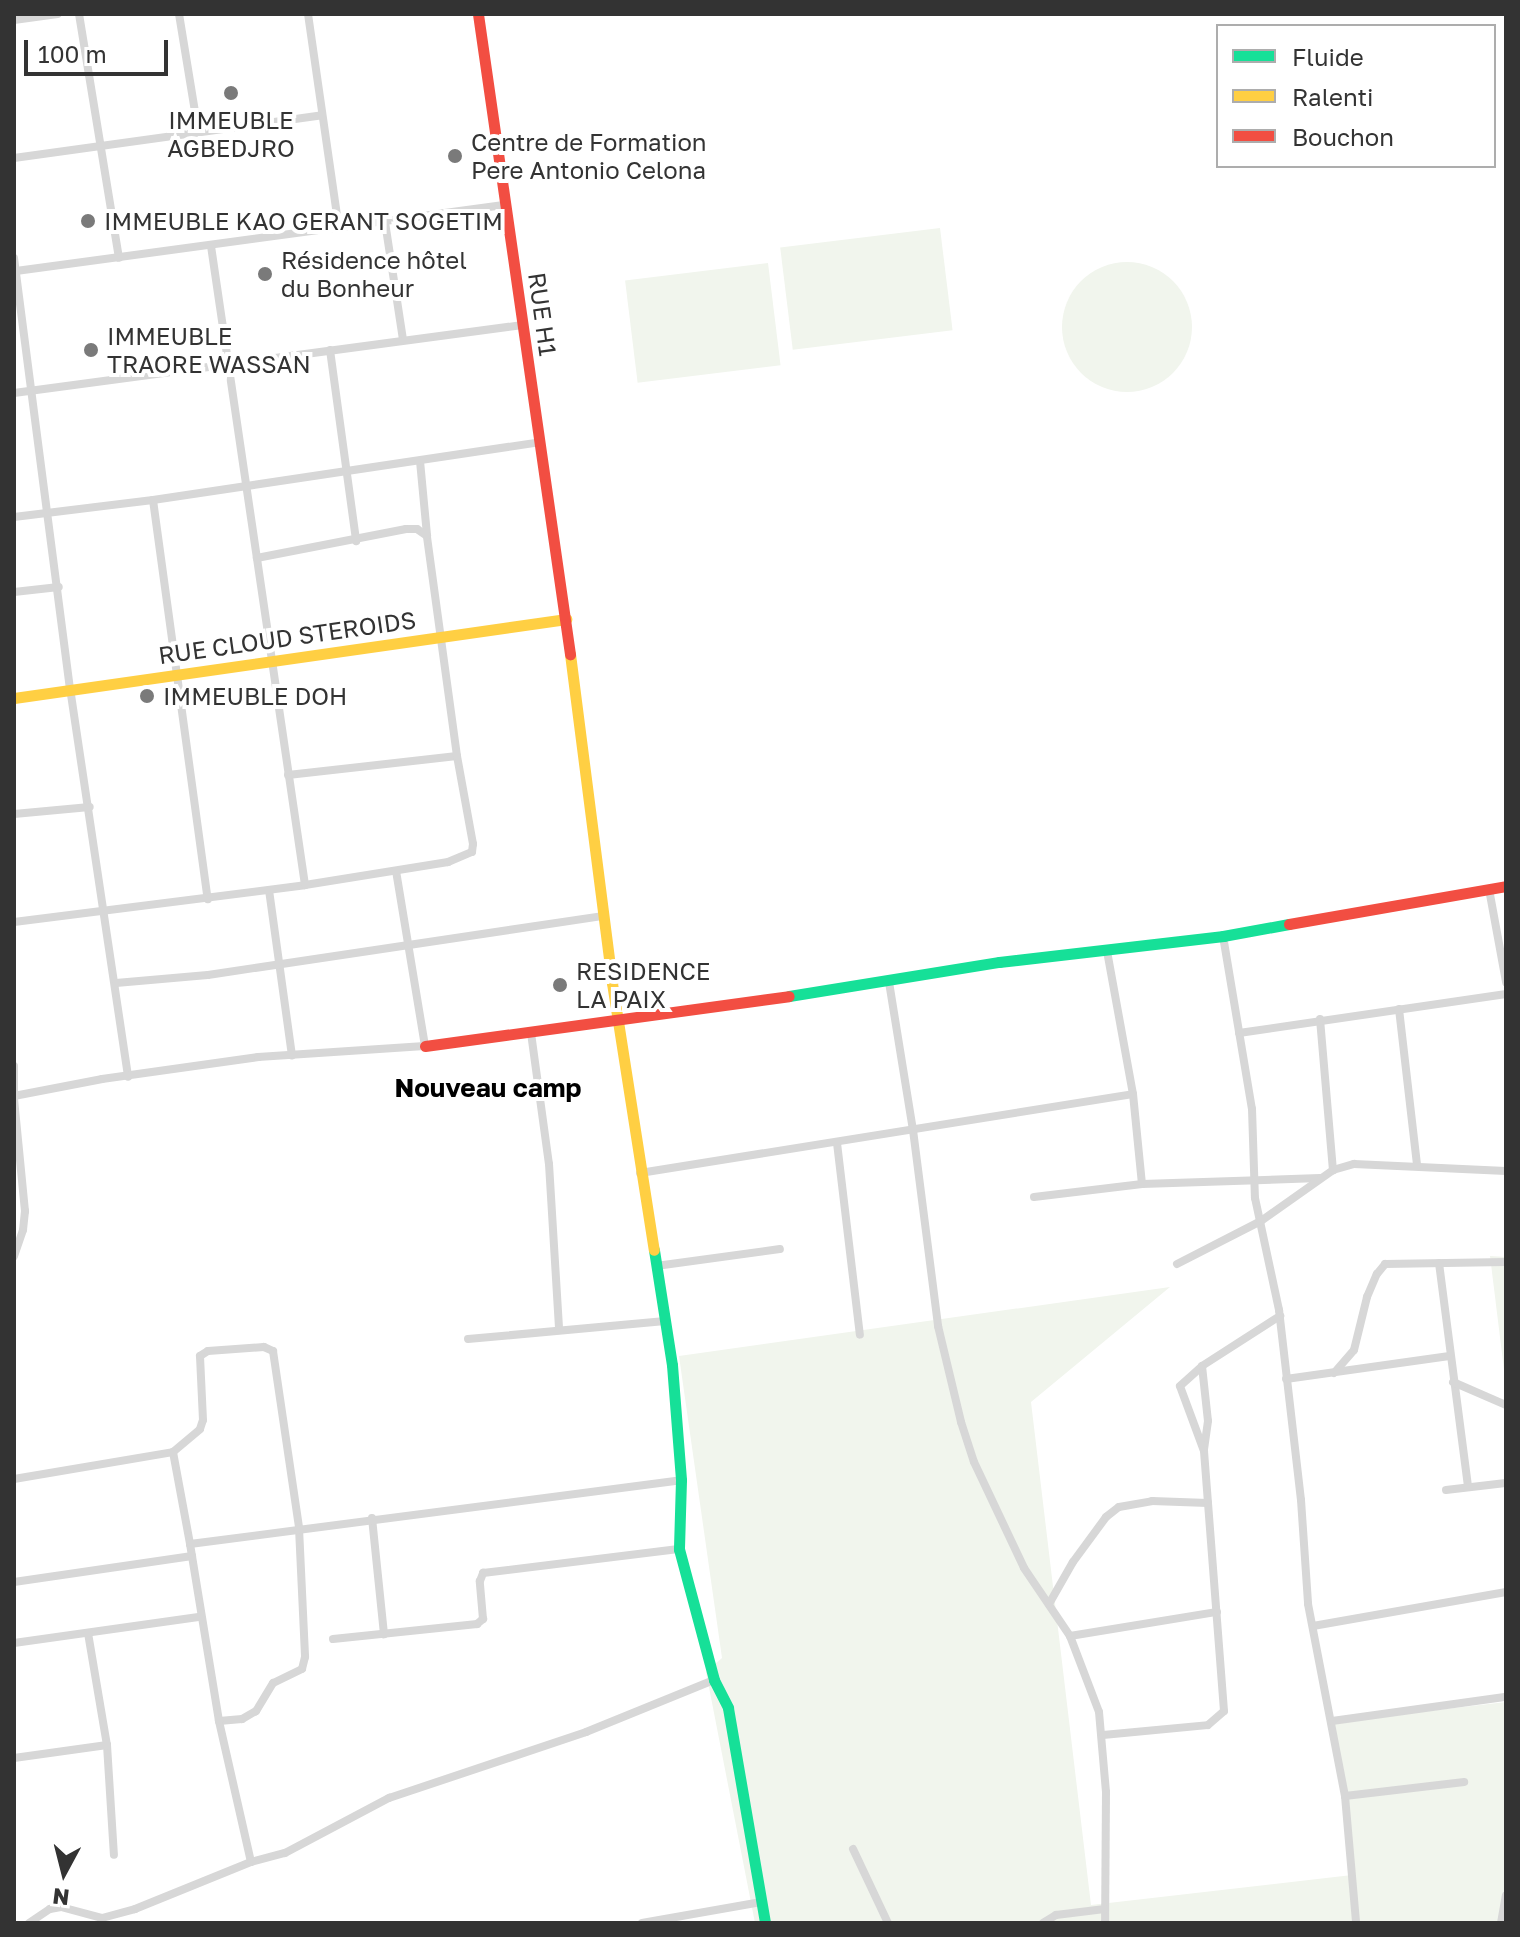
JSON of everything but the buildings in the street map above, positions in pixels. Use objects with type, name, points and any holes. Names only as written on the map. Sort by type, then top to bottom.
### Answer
[{"type":"street","points":[[14,20],[58,14]]},
{"type":"street","points":[[79,14],[119,258]]},
{"type":"street","points":[[179,14],[198,130]]},
{"type":"street","points":[[308,14],[339,229]]},
{"type":"street","name":"RUE H1","points":[[478,14],[566,619],[617,1020],[672,1365],[681,1480],[679,1549],[714,1680],[728,1708],[765,1923]]},
{"type":"street","points":[[14,158],[322,115]]},
{"type":"street","points":[[16,271],[506,205]]},
{"type":"street","points":[[385,222],[403,340]]},
{"type":"street","points":[[211,246],[305,885]]},
{"type":"street","points":[[14,258],[70,688],[128,1077]]},
{"type":"street","points":[[14,393],[227,362],[522,325]]},
{"type":"street","points":[[330,350],[356,541]]},
{"type":"street","points":[[14,517],[153,500],[539,442]]},
{"type":"street","points":[[14,922],[305,885],[458,860],[472,852],[427,536],[420,461]]},
{"type":"street","points":[[153,500],[208,899]]},
{"type":"street","points":[[257,558],[406,529],[417,529],[427,536]]},
{"type":"street","points":[[14,592],[59,587]]},
{"type":"street","name":"RUE CLOUD STEROIDS","points":[[14,698],[566,619]]},
{"type":"street","points":[[288,775],[457,756]]},
{"type":"street","points":[[14,814],[90,807]]},
{"type":"street","points":[[396,871],[425,1046]]},
{"type":"street","points":[[14,1096],[292,1055],[425,1046],[531,1033],[889,982],[999,962],[1223,936],[1506,886]]},
{"type":"street","points":[[1489,889],[1506,982]]},
{"type":"street","points":[[269,890],[292,1055]]},
{"type":"street","points":[[116,983],[280,965],[604,916]]},
{"type":"street","points":[[1223,936],[1252,1109],[1255,1198],[1280,1316],[1313,1626],[1345,1796],[1356,1923]]},
{"type":"street","points":[[1107,951],[1133,1094],[1142,1184]]},
{"type":"street","points":[[889,982],[913,1130],[938,1326],[961,1422],[974,1462],[1024,1568],[1070,1636],[1099,1712],[1103,1735],[1105,1923]]},
{"type":"street","points":[[1239,1033],[1506,994]]},
{"type":"street","points":[[1399,1009],[1417,1164]]},
{"type":"street","points":[[1320,1019],[1333,1170]]},
{"type":"street","points":[[531,1033],[549,1164],[559,1329]]},
{"type":"street","points":[[14,1066],[25,1211],[23,1230],[14,1256]]},
{"type":"street","points":[[640,1173],[1133,1094]]},
{"type":"street","points":[[837,1143],[860,1335]]},
{"type":"street","points":[[1177,1264],[1261,1221],[1333,1170],[1354,1164],[1417,1164],[1506,1171]]},
{"type":"street","points":[[1034,1197],[1142,1184],[1321,1178]]},
{"type":"street","points":[[656,1266],[780,1249]]},
{"type":"street","points":[[1334,1373],[1354,1350],[1367,1297],[1380,1268],[1385,1264],[1506,1262]]},
{"type":"street","points":[[1439,1263],[1468,1486]]},
{"type":"street","points":[[1204,1451],[1180,1386],[1202,1366],[1280,1316]]},
{"type":"street","points":[[468,1339],[665,1321]]},
{"type":"street","points":[[14,1479],[173,1452],[200,1429],[203,1420],[200,1356],[208,1351],[264,1347],[273,1351],[299,1528],[304,1611],[302,1669],[273,1683],[256,1711],[242,1719],[219,1721]]},
{"type":"street","points":[[1286,1379],[1449,1356]]},
{"type":"street","points":[[1103,1735],[1208,1725],[1224,1711],[1204,1451],[1208,1421],[1202,1366]]},
{"type":"street","points":[[1453,1382],[1506,1405]]},
{"type":"street","points":[[173,1452],[219,1721],[251,1862]]},
{"type":"street","points":[[190,1544],[681,1480]]},
{"type":"street","points":[[1446,1490],[1506,1483]]},
{"type":"street","points":[[1049,1604],[1073,1562],[1106,1517],[1119,1507],[1152,1501],[1208,1503]]},
{"type":"street","points":[[372,1518],[384,1634]]},
{"type":"street","points":[[333,1639],[482,1622],[480,1581],[483,1573],[679,1549]]},
{"type":"street","points":[[14,1582],[192,1556]]},
{"type":"street","points":[[1313,1626],[1506,1592]]},
{"type":"street","points":[[1070,1636],[1217,1612]]},
{"type":"street","points":[[14,1643],[200,1617]]},
{"type":"street","points":[[88,1633],[107,1745],[114,1855]]},
{"type":"street","points":[[29,1923],[50,1909],[61,1907],[102,1918],[135,1909],[251,1862],[285,1853],[389,1798],[586,1732],[714,1680]]},
{"type":"street","points":[[1332,1721],[1506,1697]]},
{"type":"street","points":[[14,1758],[107,1745]]},
{"type":"street","points":[[1345,1796],[1464,1782]]},
{"type":"street","points":[[853,1849],[888,1923]]},
{"type":"street","points":[[1501,1923],[1506,1895]]},
{"type":"street","points":[[642,1923],[761,1902]]},
{"type":"street","points":[[1043,1923],[1056,1915],[1105,1909]]},
{"type":"shaded area","points":[[940,228],[953,330],[793,350],[780,248]]},
{"type":"shaded area","points":[[1127,262],[1152,267],[1173,281],[1187,302],[1192,327],[1187,352],[1173,373],[1152,387],[1127,392],[1102,387],[1081,373],[1067,352],[1062,327],[1067,302],[1081,281],[1102,267]]},
{"type":"shaded area","points":[[768,263],[781,365],[638,383],[625,281]]},
{"type":"shaded area","points":[[1490,1256],[1506,1257],[1506,1386]]},
{"type":"shaded area","points":[[1170,1287],[1031,1402],[1091,1905],[1352,1875],[1334,1722],[1506,1702],[1506,1923],[755,1923],[706,1672],[722,1658],[679,1356]]},
{"type":"traffic: fast","points":[[789,996],[999,962],[1223,936],[1289,924]]},
{"type":"traffic: fast","points":[[654,1250],[672,1365],[681,1480],[679,1549],[714,1680],[728,1708],[765,1923]]},
{"type":"traffic: slow","points":[[14,698],[566,619]]},
{"type":"traffic: slow","points":[[570,654],[612,983],[654,1250]]},
{"type":"traffic: jam","points":[[478,14],[570,654]]},
{"type":"traffic: jam","points":[[1289,924],[1506,886]]},
{"type":"traffic: jam","points":[[425,1046],[789,996]]},
{"type":"place","name":"IMMEUBLE AGBEDJRO","points":[[231,93]]},
{"type":"place","name":"Centre de Formation Pere Antonio Celona","points":[[455,156]]},
{"type":"place","name":"IMMEUBLE KAO GERANT SOGETIM","points":[[88,221]]},
{"type":"place","name":"Résidence hôtel du Bonheur","points":[[265,274]]},
{"type":"place","name":"IMMEUBLE TRAORE WASSAN","points":[[91,350]]},
{"type":"place","name":"IMMEUBLE DOH","points":[[147,696]]},
{"type":"place","name":"RESIDENCE LA PAIX","points":[[560,985]]},
{"type":"district","name":"Nouveau camp","points":[[488,1088]]}]
